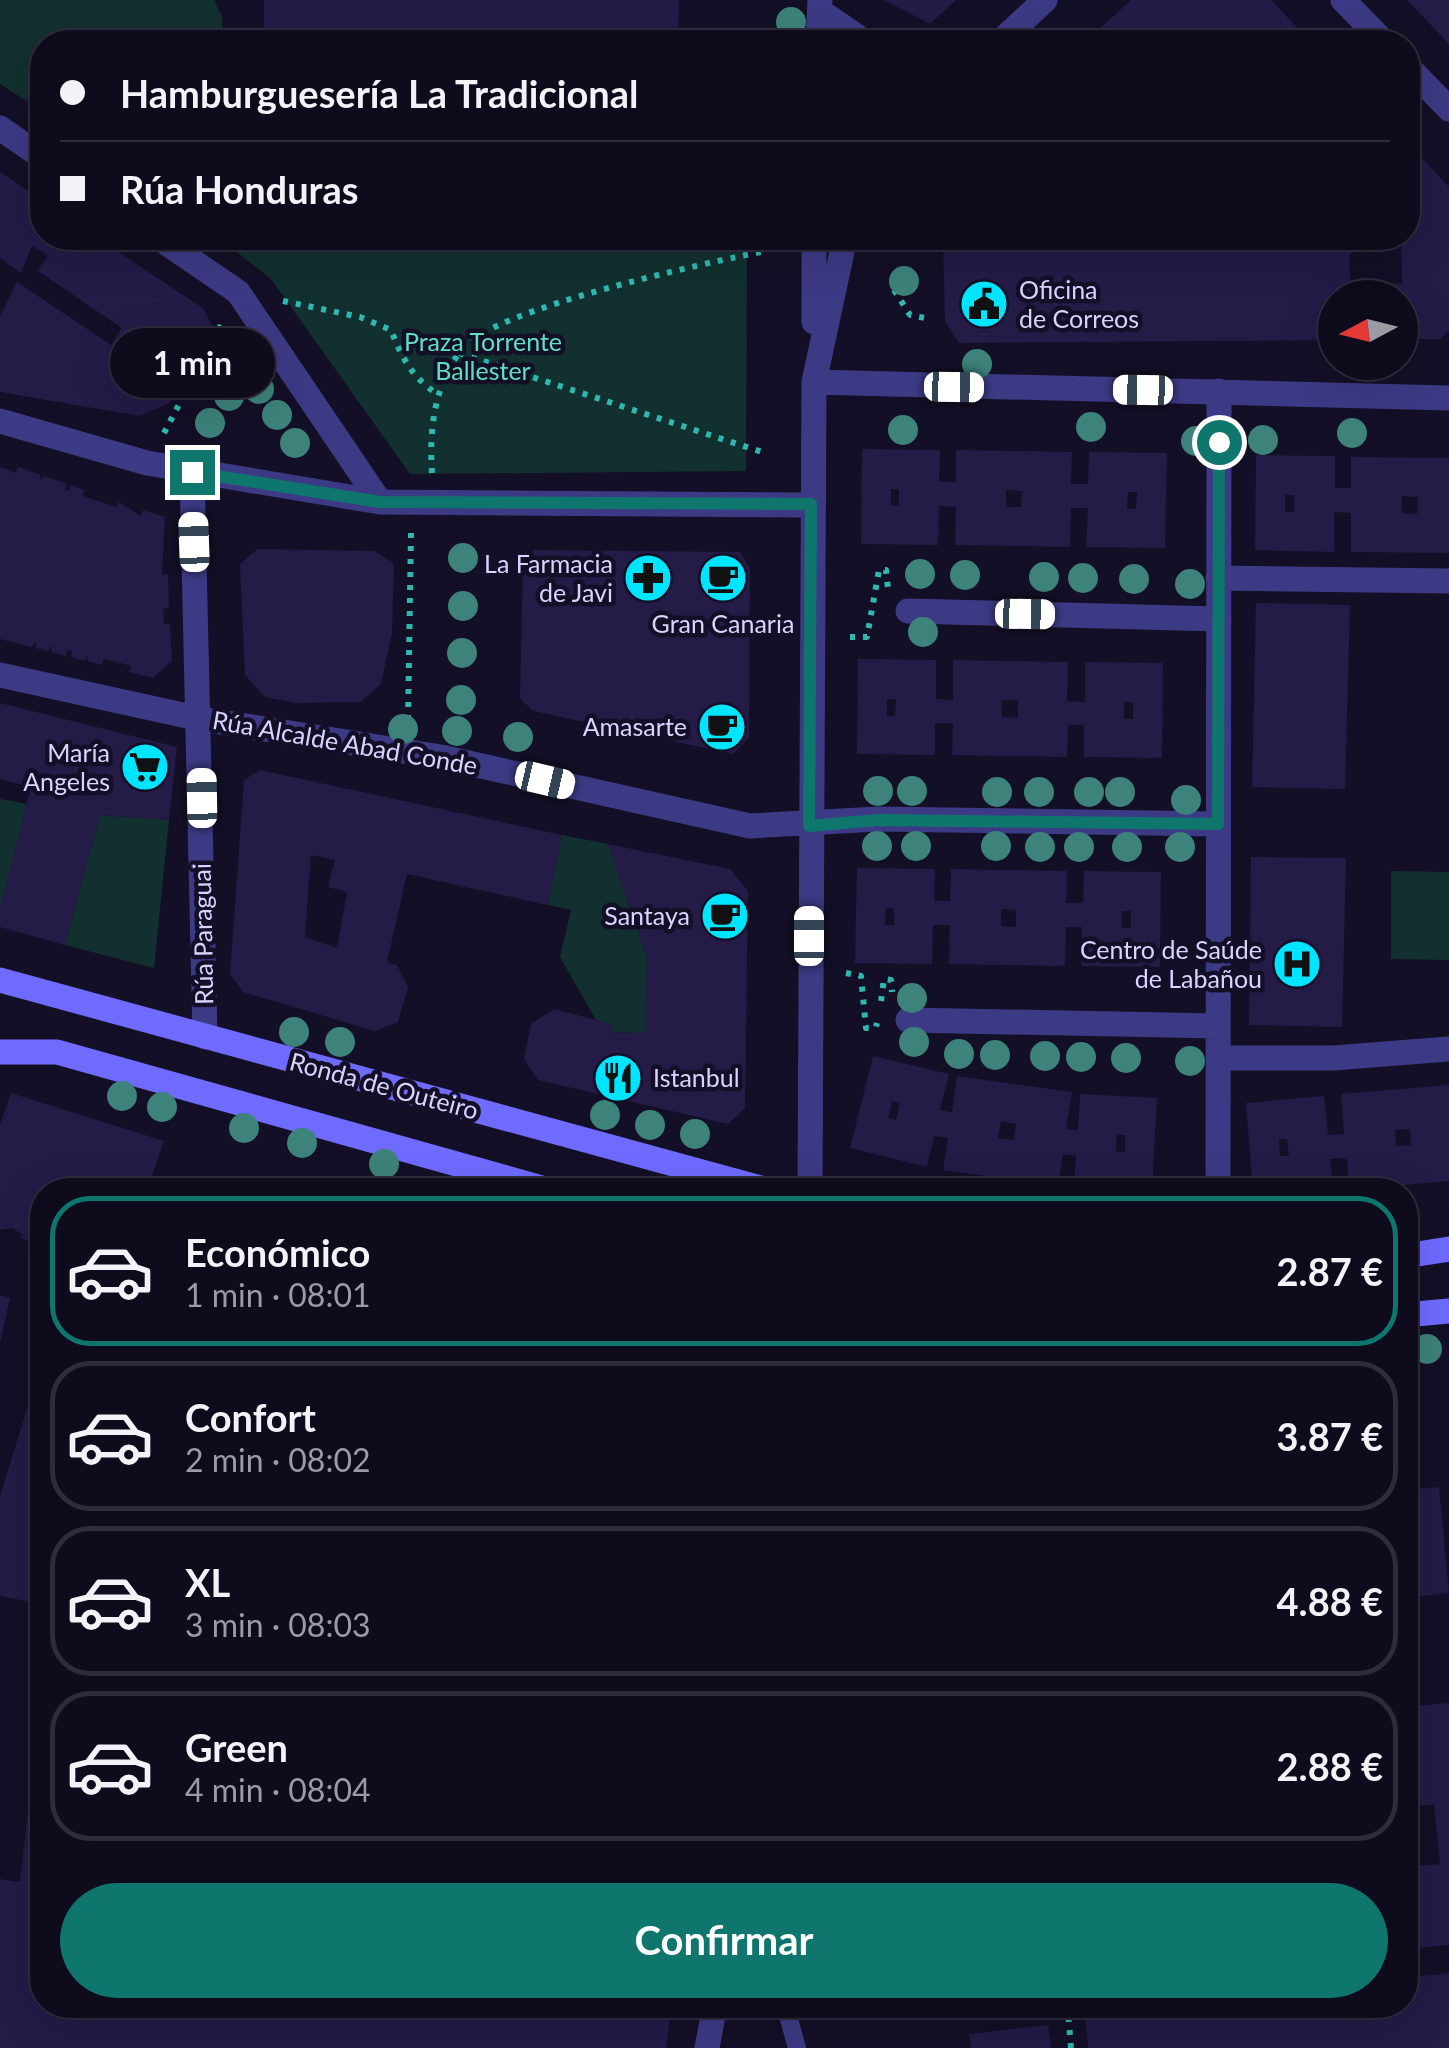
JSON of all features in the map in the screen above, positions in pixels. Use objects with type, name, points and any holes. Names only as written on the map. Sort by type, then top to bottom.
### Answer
[{"type":"street","points":[[1013,30],[1045,0]]},
{"type":"street","points":[[1342,0],[1372,30]]},
{"type":"street","points":[[820,30],[823,5]]},
{"type":"street","points":[[823,5],[830,30]]},
{"type":"street","points":[[823,5],[851,30]]},
{"type":"street","points":[[1420,80],[1449,110]]},
{"type":"street","points":[[0,128],[30,149]]},
{"type":"street","points":[[176,250],[238,292],[380,502]]},
{"type":"street","points":[[810,1178],[814,250]]},
{"type":"street","points":[[814,382],[843,250]]},
{"type":"street","points":[[814,382],[1449,398]]},
{"type":"street","points":[[1218,391],[1218,1178]]},
{"type":"street","points":[[0,421],[147,464],[380,502],[811,504]]},
{"type":"street","name":"Rúa Paraguai","points":[[192,472],[201,719],[205,1037]]},
{"type":"street","points":[[1218,578],[1449,581]]},
{"type":"street","points":[[908,611],[1219,619]]},
{"type":"street","name":"Rúa Alcalde Abad Conde","points":[[0,675],[201,719],[408,752],[750,826],[878,820],[1218,824]]},
{"type":"street","name":"Ronda de Outeiro","points":[[0,980],[724,1178]]},
{"type":"street","points":[[908,1020],[1218,1026]]},
{"type":"street","points":[[1218,1058],[1333,1058],[1449,1049]]},
{"type":"street","points":[[0,1052],[57,1052],[506,1178]]},
{"type":"street","points":[[1418,1254],[1449,1249]]},
{"type":"street","points":[[1418,1314],[1449,1311]]},
{"type":"street","points":[[707,2048],[713,2018]]},
{"type":"lane","points":[[789,2018],[797,2048]]},
{"type":"path","points":[[408,752],[423,502],[437,394],[460,354],[502,322],[567,300],[766,251]]},
{"type":"path","points":[[894,290],[910,315],[930,319]]},
{"type":"path","points":[[147,464],[238,292]]},
{"type":"path","points":[[311,306],[360,317],[391,330],[403,361],[418,381],[437,394]]},
{"type":"path","points":[[460,354],[764,452]]},
{"type":"path","points":[[846,973],[861,976],[866,1028],[876,1028],[884,978],[891,980],[894,1020],[908,1020]]},
{"type":"path","points":[[1068,2018],[1070,2048]]},
{"type":"green space","points":[[0,0],[214,0],[222,16],[223,30],[30,30],[30,103],[0,84]]},
{"type":"green space","name":"Praza Torrente Ballester","points":[[234,250],[747,250],[746,471],[410,474],[271,279]]},
{"type":"green space","points":[[0,799],[28,804],[0,908]]},
{"type":"green space","points":[[100,815],[169,820],[154,968],[65,945]]},
{"type":"green space","points":[[562,835],[608,844],[647,958],[645,1033],[610,1032],[612,1024],[596,1020],[560,957],[571,910],[548,905]]},
{"type":"green space","points":[[1391,871],[1449,872],[1449,960],[1391,959]]},
{"type":"building","points":[[264,0],[679,0],[678,30],[264,30]]},
{"type":"building","points":[[884,0],[956,0],[930,24]]},
{"type":"building","points":[[1131,0],[1271,0],[1300,30],[1098,30]]},
{"type":"building","points":[[1407,0],[1449,0],[1449,44],[1434,28]]},
{"type":"building","points":[[1420,156],[1449,187],[1449,331],[1440,339],[1418,339],[1418,280],[1402,280],[1401,250],[1420,250]]},
{"type":"building","points":[[0,172],[30,192],[30,250],[21,273],[0,258]]},
{"type":"building","points":[[39,250],[116,250],[204,309],[214,330],[169,403],[140,416],[0,392],[0,317],[17,282],[111,345],[122,328],[38,271],[48,255]]},
{"type":"building","points":[[943,250],[1356,250],[1349,256],[1350,280],[1318,280],[1318,340],[959,343],[945,321]]},
{"type":"building","points":[[862,449],[940,450],[939,482],[956,482],[956,450],[1072,452],[1071,484],[1088,484],[1089,452],[1167,453],[1165,548],[1086,547],[1088,508],[1071,508],[1070,547],[955,545],[956,507],[939,506],[938,545],[861,544]],"holes":[[[891,489],[899,489],[899,506],[891,506]],[[1006,490],[1022,491],[1021,507],[1006,507]],[[1128,492],[1137,492],[1136,509],[1127,509]]]},
{"type":"building","points":[[1256,455],[1335,456],[1335,488],[1351,488],[1351,457],[1449,458],[1449,553],[1351,552],[1351,513],[1334,512],[1334,552],[1255,550]],"holes":[[[1285,495],[1294,495],[1294,512],[1285,512]],[[1402,496],[1418,497],[1417,514],[1402,513]]]},
{"type":"building","points":[[0,467],[16,473],[18,467],[41,475],[39,481],[44,476],[67,484],[65,490],[69,491],[71,485],[84,490],[82,496],[117,507],[119,502],[141,516],[143,510],[165,517],[162,575],[168,574],[169,608],[163,609],[164,624],[170,624],[172,661],[153,678],[129,672],[131,666],[117,662],[103,659],[102,665],[88,661],[86,655],[85,661],[71,657],[72,651],[67,650],[66,656],[52,652],[50,645],[49,651],[35,648],[37,642],[31,647],[0,639]]},
{"type":"building","points":[[258,549],[375,551],[394,564],[392,633],[381,684],[361,702],[295,703],[265,697],[245,675],[240,564]]},
{"type":"building","points":[[533,550],[740,552],[750,568],[749,737],[733,754],[533,711],[520,698],[523,561]]},
{"type":"building","points":[[1256,603],[1350,605],[1345,789],[1252,787]]},
{"type":"building","points":[[858,659],[936,660],[936,699],[953,700],[953,660],[1068,662],[1067,701],[1085,702],[1085,662],[1163,663],[1162,758],[1084,757],[1084,725],[1068,725],[1067,757],[952,755],[953,723],[935,723],[935,755],[857,754]],"holes":[[[887,699],[896,699],[895,716],[887,716]],[[1018,700],[1018,718],[1002,717],[1002,701]],[[1124,702],[1133,702],[1133,719],[1124,719]]]},
{"type":"building","points":[[0,703],[177,747],[169,820],[100,815],[65,945],[0,927],[0,908],[31,787],[0,779]]},
{"type":"building","points":[[260,770],[562,835],[548,905],[407,874],[387,962],[397,965],[408,987],[398,1022],[375,1031],[243,992],[230,974],[244,780]],"holes":[[[311,855],[335,860],[328,887],[347,892],[337,948],[305,937]]]},
{"type":"building","points":[[608,844],[730,869],[748,891],[745,1108],[728,1124],[538,1080],[524,1059],[531,1024],[554,1009],[612,1024],[610,1032],[645,1033],[647,958]]},
{"type":"building","name":"Centro de Saúde de Labañou","points":[[1251,857],[1346,858],[1342,1027],[1249,1025]]},
{"type":"building","points":[[857,868],[935,869],[934,901],[950,901],[951,869],[1067,871],[1066,903],[1083,903],[1084,871],[1161,872],[1160,967],[1082,966],[1082,927],[1066,927],[1065,966],[949,964],[950,925],[933,925],[932,964],[855,963]],"holes":[[[886,908],[894,908],[894,925],[885,925]],[[1001,909],[1016,910],[1016,927],[1001,926]],[[1122,911],[1131,911],[1131,928],[1122,928]]]},
{"type":"building","points":[[873,1056],[949,1074],[940,1110],[952,1112],[957,1076],[1072,1092],[1066,1129],[1078,1130],[1080,1094],[1157,1098],[1153,1178],[1075,1178],[1076,1156],[1063,1154],[1059,1178],[1000,1178],[943,1170],[948,1138],[934,1136],[927,1167],[850,1148]],"holes":[[[892,1101],[900,1103],[896,1120],[888,1118]],[[1001,1121],[1016,1124],[1014,1140],[998,1138]],[[1117,1135],[1125,1135],[1125,1152],[1116,1151]]]},
{"type":"building","points":[[1449,1085],[1449,1181],[1418,1184],[1418,1178],[1348,1178],[1347,1158],[1330,1159],[1332,1178],[1252,1178],[1246,1103],[1324,1096],[1328,1135],[1344,1134],[1341,1094]],"holes":[[[1410,1129],[1411,1145],[1396,1146],[1395,1130]],[[1279,1139],[1287,1139],[1289,1156],[1280,1156]]]},
{"type":"building","points":[[11,1093],[164,1141],[151,1178],[30,1178],[30,1242],[20,1238],[22,1234],[12,1228],[0,1230],[0,1125]]},
{"type":"building","points":[[0,1295],[10,1298],[0,1343]]},
{"type":"building","points":[[30,1400],[30,1602],[0,1596],[0,1496]]},
{"type":"building","points":[[1439,1487],[1449,1593],[1418,1597],[1418,1489]]},
{"type":"building","points":[[1449,1703],[1449,1945],[1418,1948],[1418,1866],[1440,1864],[1434,1804],[1418,1806],[1418,1706]]},
{"type":"building","points":[[30,1792],[30,2018],[670,2018],[666,2048],[0,2048],[0,1879],[20,1882]]},
{"type":"building","points":[[1449,1973],[1449,2048],[1088,2048],[1086,2018],[1418,2018],[1418,1977]]},
{"type":"building","points":[[1048,2025],[1051,2048],[971,2048],[969,2034]]},
{"type":"place","name":"Oficina de Correos","points":[[984,304]]},
{"type":"place","name":"La Farmacia de Javi","points":[[648,578]]},
{"type":"place","name":"Gran Canaria","points":[[723,578]]},
{"type":"place","name":"Amasarte","points":[[722,727]]},
{"type":"place","name":"María Angeles","points":[[145,767]]},
{"type":"place","name":"Santaya","points":[[725,916]]},
{"type":"place","name":"Centro de Saúde de Labañou","points":[[1297,964]]},
{"type":"place","name":"Istanbul","points":[[618,1078]]},
{"type":"route","points":[[192,472],[380,502],[811,504],[809,826],[878,820],[1218,824],[1219,442]]}]
